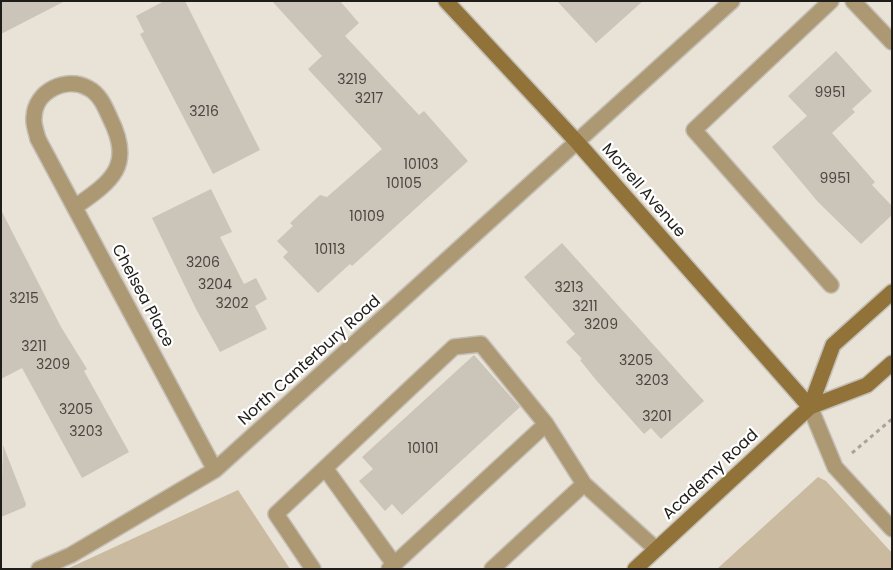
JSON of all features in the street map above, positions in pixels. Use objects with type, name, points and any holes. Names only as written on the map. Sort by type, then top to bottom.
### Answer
[{"type":"street","name":"Morrell Avenue","points":[[446,1],[577,142],[810,407]]},
{"type":"street","name":"North Canterbury Road","points":[[40,569],[71,555],[215,470],[732,1]]},
{"type":"street","points":[[831,1],[694,130],[831,285]]},
{"type":"street","points":[[853,1],[892,42]]},
{"type":"street","name":"Chelsea Place","points":[[75,207],[103,188],[113,176],[119,162],[120,146],[117,131],[98,96],[89,88],[65,83],[54,87],[40,99],[34,116],[38,139],[215,470]]},
{"type":"street","name":"Academy Road","points":[[810,407],[833,345],[892,292]]},
{"type":"street","points":[[313,569],[276,514],[454,347],[481,344],[546,424],[584,484],[656,549]]},
{"type":"street","name":"Academy Road","points":[[635,569],[810,407],[867,385],[892,363]]},
{"type":"street","points":[[810,407],[835,467],[892,529]]},
{"type":"street","points":[[325,468],[392,566],[546,424]]},
{"type":"street","points":[[492,569],[584,484]]},
{"type":"path","points":[[835,467],[892,419]]},
{"type":"shaded area","points":[[818,477],[826,481],[892,553],[892,569],[717,569]]},
{"type":"shaded area","points":[[238,490],[290,569],[67,569]]},
{"type":"building","points":[[1,1],[65,1],[1,34]]},
{"type":"building","points":[[164,1],[185,1],[260,150],[213,174],[140,34],[144,32],[136,16]]},
{"type":"building","points":[[272,1],[340,1],[359,23],[345,36],[419,115],[424,111],[468,161],[352,266],[350,264],[318,293],[283,257],[288,252],[277,241],[293,226],[290,223],[320,195],[327,197],[382,149],[308,69],[322,56]]},
{"type":"building","points":[[557,1],[643,1],[596,43]]},
{"type":"building","points":[[836,51],[872,91],[852,109],[855,112],[832,133],[875,182],[872,185],[892,206],[892,215],[861,244],[818,202],[772,147],[807,116],[788,96]]},
{"type":"building","points":[[211,189],[232,232],[220,237],[244,284],[256,278],[267,299],[255,306],[267,329],[220,352],[196,309],[152,218]]},
{"type":"building","points":[[1,210],[61,327],[87,369],[84,371],[129,452],[82,478],[22,368],[1,379]]},
{"type":"building","points":[[562,243],[704,401],[661,439],[651,428],[644,434],[596,380],[580,360],[582,359],[566,342],[575,334],[524,277]]},
{"type":"building","points":[[474,355],[520,407],[402,515],[392,504],[385,511],[359,481],[373,469],[362,457]]},
{"type":"building","points":[[3,445],[26,504],[25,507],[1,517]]}]
